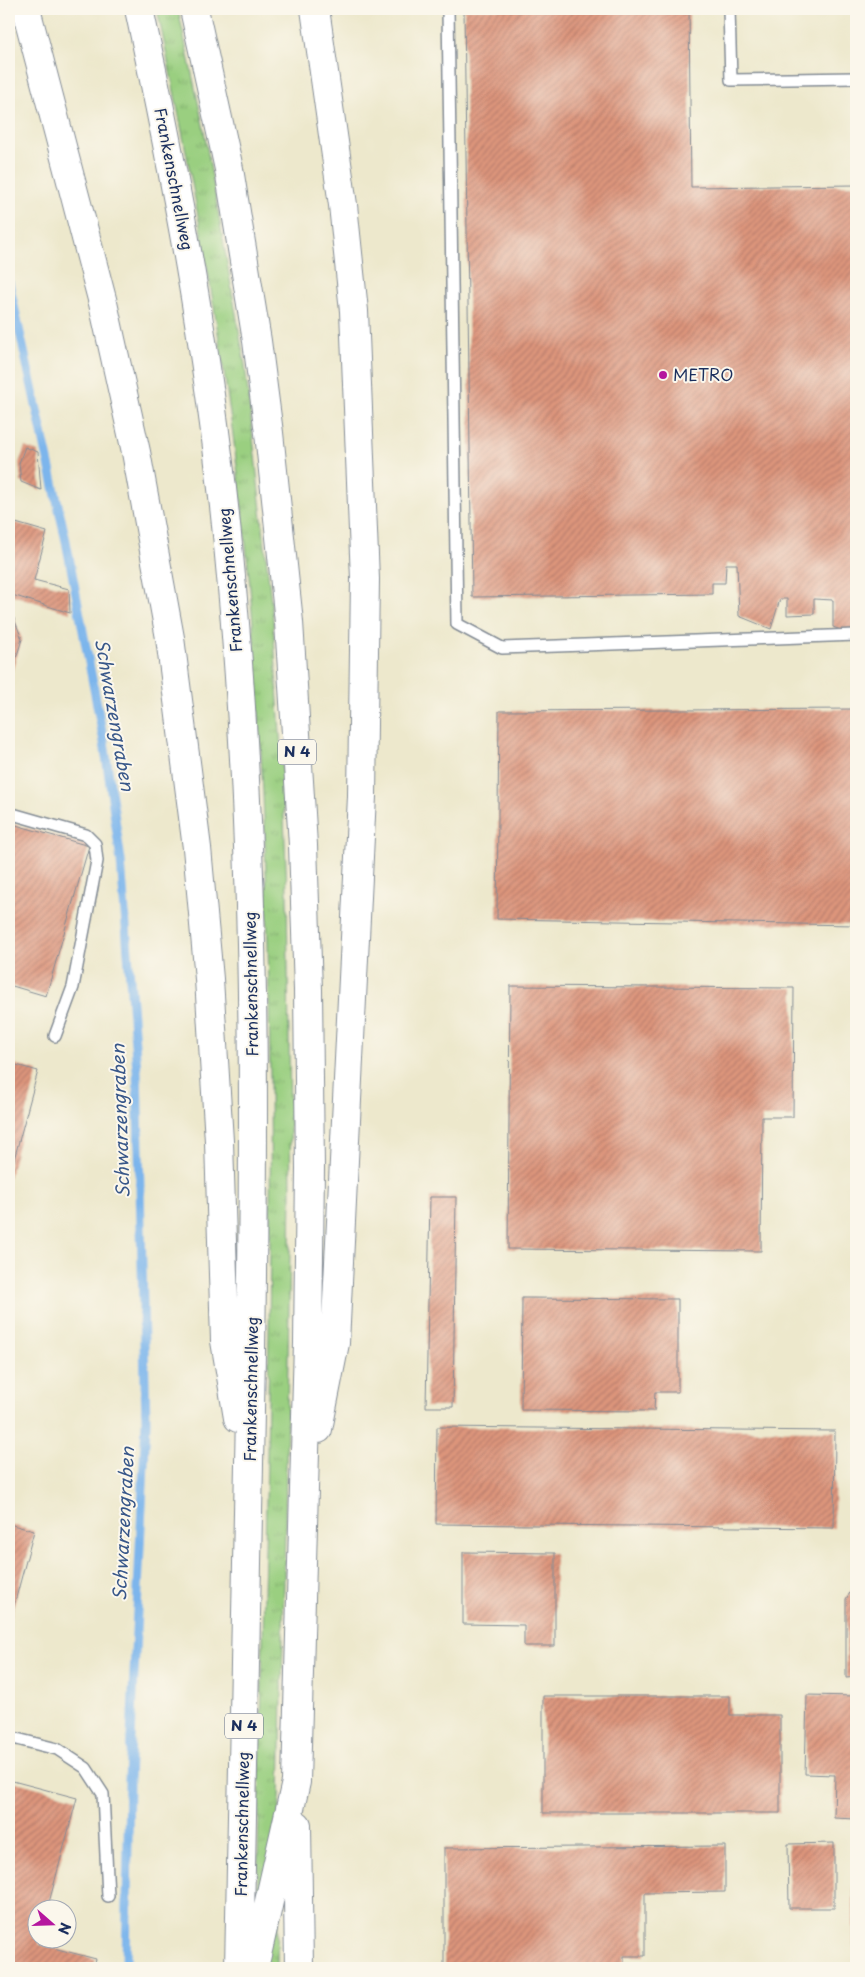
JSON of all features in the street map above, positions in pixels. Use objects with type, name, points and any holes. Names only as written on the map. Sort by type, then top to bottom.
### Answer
[{"type":"highway","points":[[26,9],[109,328],[170,638],[197,848],[210,979],[219,1141],[225,1341],[248,1484]]},
{"type":"highway","name":"Frankenschnellweg","points":[[139,9],[190,260],[217,440],[235,618],[248,854],[253,1090],[253,1273],[239,1968]]},
{"type":"highway","name":"Frankenschnellweg","points":[[194,9],[228,169],[257,341],[269,433],[289,622],[303,845],[308,990],[310,1168],[304,1504],[296,1782],[299,1968]]},
{"type":"highway","points":[[304,1504],[335,1343],[362,796],[366,639],[354,311],[343,205],[314,9]]},
{"type":"highway","name":"Frankenschnellweg","points":[[254,1968],[296,1782]]},
{"type":"lane","points":[[448,9],[457,624],[502,648],[856,635]]},
{"type":"lane","points":[[729,9],[731,80],[856,78]]},
{"type":"lane","points":[[9,813],[86,835],[95,844],[97,861],[73,987],[55,1036]]},
{"type":"lane","points":[[9,1736],[57,1749],[86,1768],[102,1794],[108,1896]]},
{"type":"green space","points":[[157,9],[178,9],[203,125],[245,365],[273,619],[287,892],[291,1194],[277,1968],[256,1968],[270,1296],[270,1128],[263,792],[253,624],[237,469],[215,315],[188,161]]},
{"type":"building","name":"METRO","points":[[464,9],[689,9],[691,187],[856,185],[856,618],[851,634],[833,627],[833,600],[814,599],[814,614],[787,615],[787,599],[780,599],[771,629],[739,616],[737,564],[726,564],[725,583],[712,583],[712,594],[472,597]]},
{"type":"building","points":[[25,447],[38,452],[41,490],[21,482],[19,463]]},
{"type":"building","points":[[9,521],[47,532],[34,580],[69,589],[70,613],[9,594]]},
{"type":"building","points":[[9,615],[13,616],[22,639],[9,682]]},
{"type":"building","points":[[856,709],[856,925],[497,919],[499,711]]},
{"type":"building","points":[[9,823],[89,846],[46,996],[9,985]]},
{"type":"building","points":[[510,986],[794,988],[793,1117],[762,1117],[761,1251],[508,1249]]},
{"type":"building","points":[[9,1063],[38,1071],[9,1178]]},
{"type":"building","points":[[430,1197],[456,1197],[453,1407],[426,1407]]},
{"type":"building","points":[[522,1298],[678,1299],[678,1392],[655,1392],[654,1411],[521,1410]]},
{"type":"building","points":[[437,1427],[835,1431],[834,1528],[436,1524]]},
{"type":"building","points":[[9,1524],[34,1531],[9,1624]]},
{"type":"building","points":[[463,1552],[555,1553],[555,1646],[524,1646],[524,1625],[463,1624]]},
{"type":"building","points":[[856,1583],[856,1677],[846,1678],[846,1599]]},
{"type":"building","points":[[807,1695],[856,1696],[856,1819],[834,1818],[835,1775],[805,1774]]},
{"type":"building","points":[[543,1696],[730,1696],[730,1715],[780,1715],[780,1813],[543,1813]]},
{"type":"building","points":[[9,1780],[77,1798],[50,1900],[28,1900],[28,1950],[61,1950],[96,1959],[93,1968],[9,1968]]},
{"type":"building","points":[[834,1843],[834,1908],[789,1908],[788,1844]]},
{"type":"building","points":[[725,1846],[725,1892],[645,1893],[645,1956],[624,1956],[624,1968],[444,1968],[444,1848]]},
{"type":"building","points":[[853,1860],[856,1860],[856,1947],[853,1947]]},
{"type":"waterway","name":"Schwarzengraben","points":[[9,283],[66,541],[104,742],[121,861],[137,1070],[146,1421],[129,1780],[126,1968]]},
{"type":"place","name":"METRO","points":[[663,375]]}]
